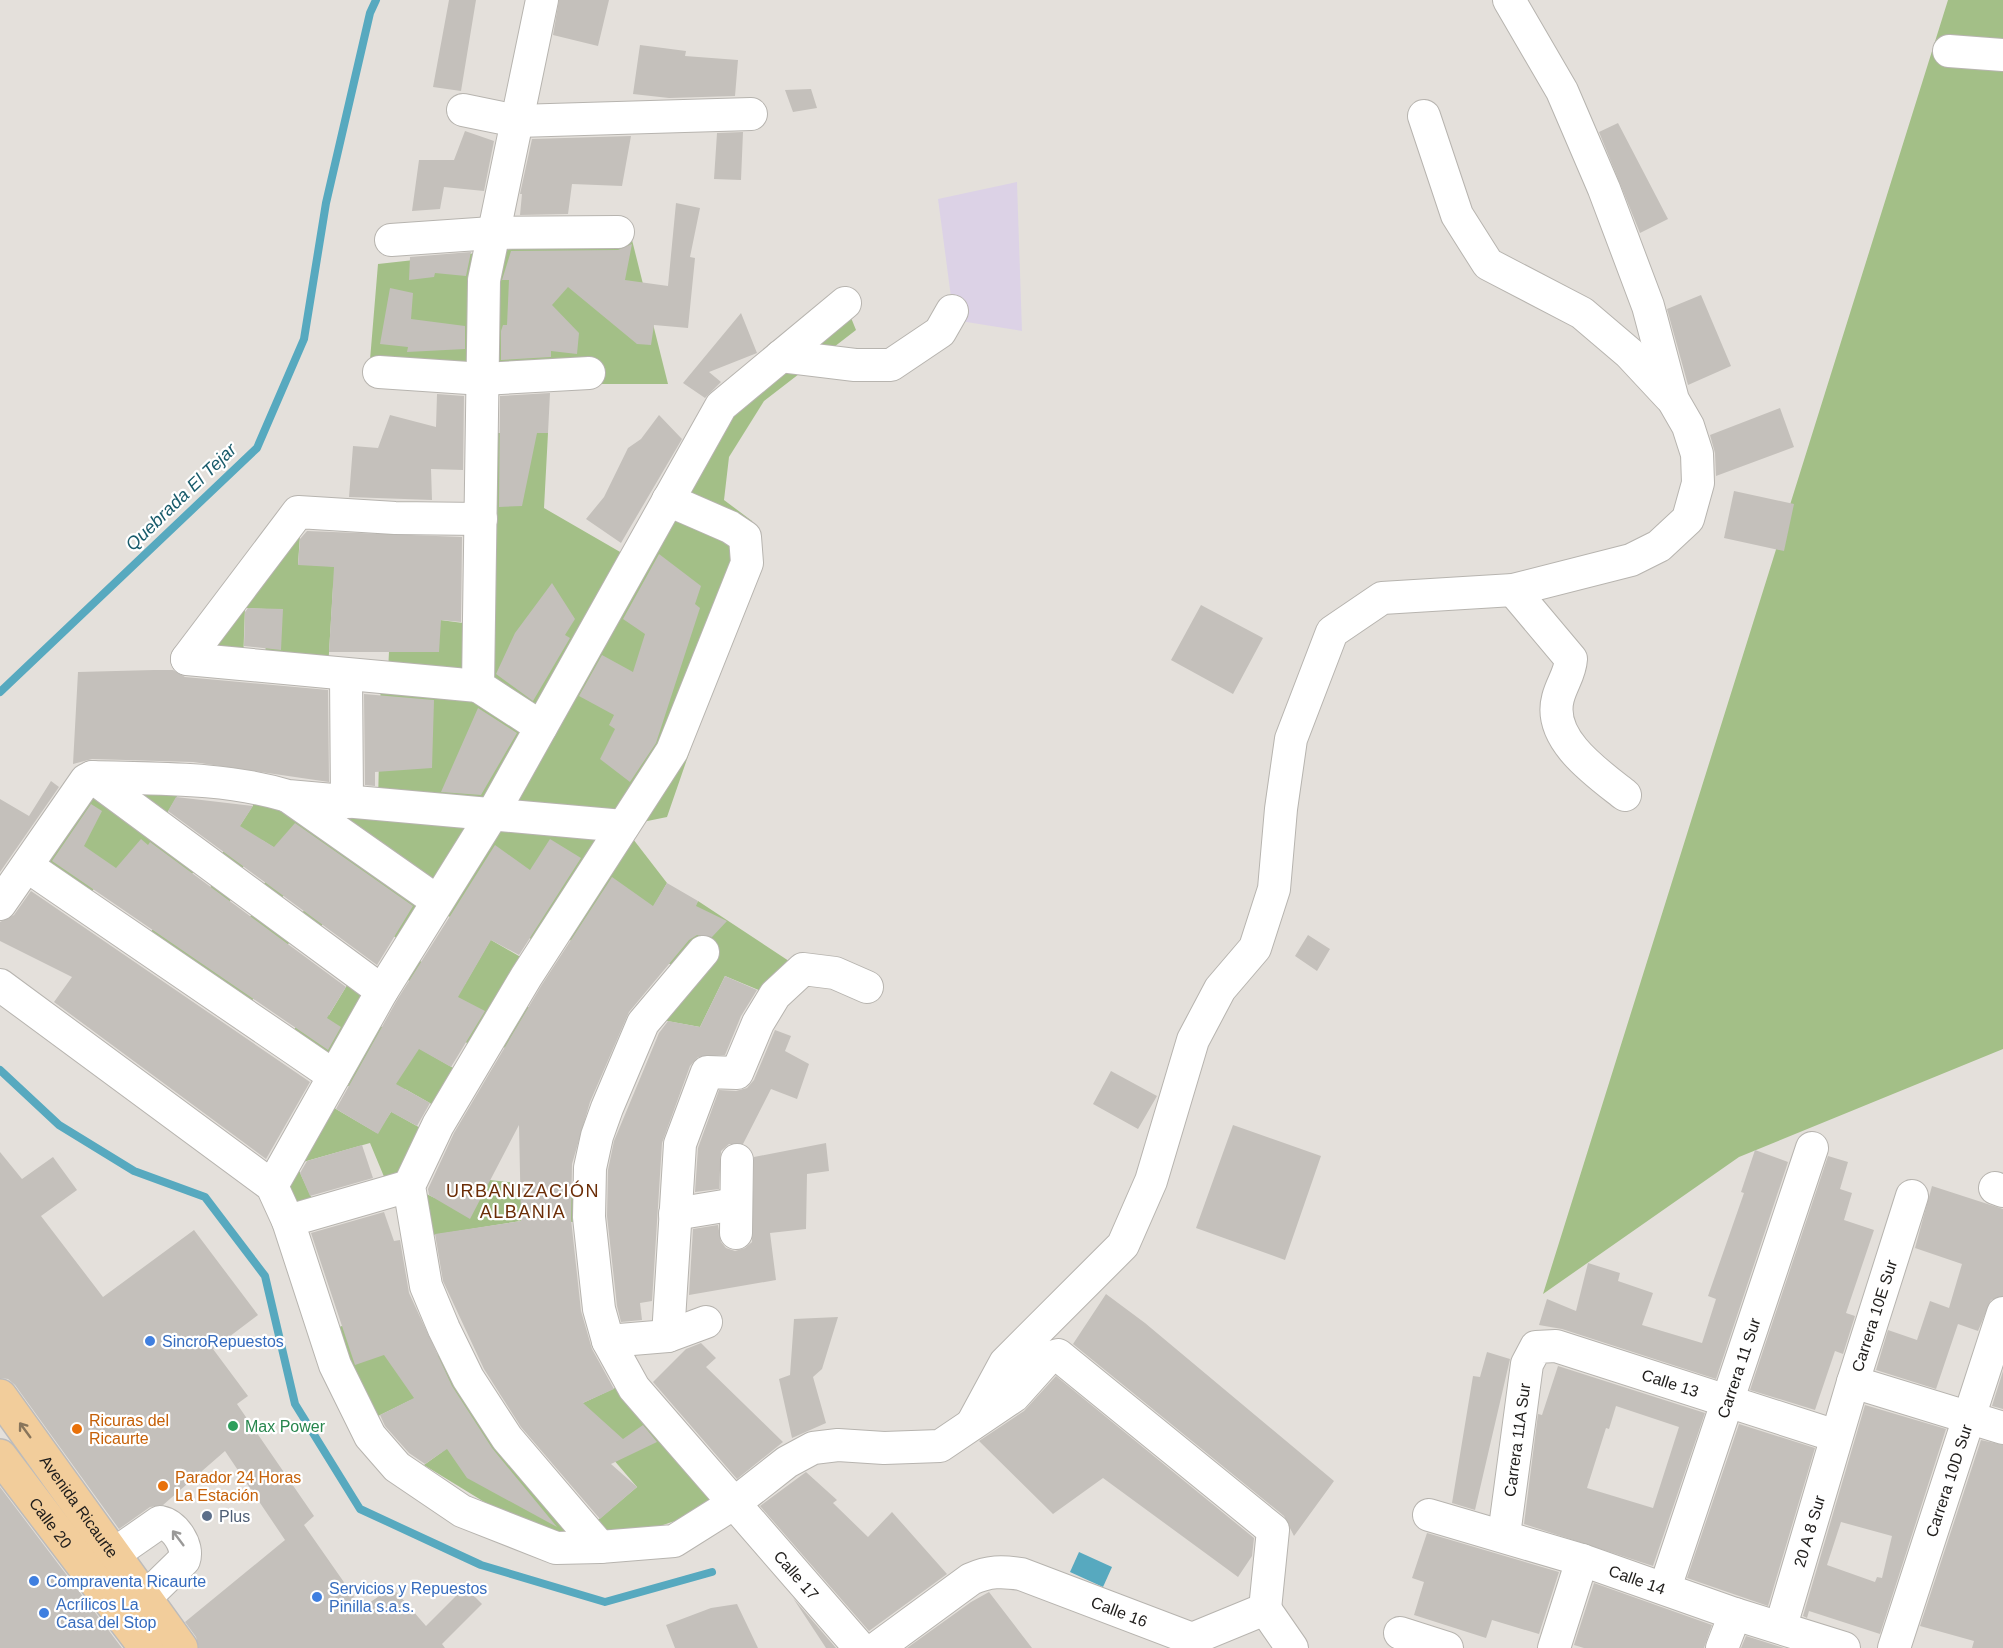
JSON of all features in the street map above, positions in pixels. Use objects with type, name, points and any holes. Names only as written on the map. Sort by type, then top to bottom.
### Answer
[{"type":"main road","name":"Avenida Ricaurte","points":[[0,1396],[182,1648]]},
{"type":"main road","name":"Calle 20","points":[[0,1456],[146,1648]]},
{"type":"street","points":[[478,686],[484,280],[542,0]]},
{"type":"street","points":[[1509,0],[1562,91],[1604,189],[1648,306],[1673,400]]},
{"type":"street","points":[[1950,51],[2003,55]]},
{"type":"street","points":[[463,110],[517,121],[752,114]]},
{"type":"street","points":[[972,1425],[1005,1363],[1123,1245],[1151,1181],[1192,1040],[1221,989],[1255,948],[1274,889],[1281,809],[1291,739],[1332,632],[1382,598],[1513,590],[1631,560],[1659,546],[1688,519],[1698,483],[1697,454],[1688,426],[1673,400],[1629,353],[1582,313],[1488,264],[1458,215],[1424,116]]},
{"type":"street","points":[[391,240],[492,233],[618,232]]},
{"type":"street","points":[[272,1186],[382,991],[492,814],[721,406],[845,303]]},
{"type":"street","points":[[781,356],[855,365],[891,365],[940,332],[952,311]]},
{"type":"street","points":[[379,372],[483,379],[589,373]]},
{"type":"street","points":[[600,1547],[507,1438],[468,1378],[426,1286],[409,1186],[438,1125],[526,977],[672,751],[747,563],[746,537],[730,527],[668,500]]},
{"type":"street","points":[[481,519],[395,518],[298,512],[187,659],[265,664],[346,675],[478,686],[541,728]]},
{"type":"street","points":[[1513,590],[1544,630],[1562,645],[1571,658],[1570,672],[1558,698],[1558,722],[1568,741],[1591,768],[1625,795]]},
{"type":"street","points":[[346,675],[347,802]]},
{"type":"street","points":[[0,904],[86,780],[92,777],[226,784],[262,788],[288,796],[622,826]]},
{"type":"street","points":[[92,777],[382,991]]},
{"type":"street","points":[[288,796],[436,901]]},
{"type":"street","points":[[27,866],[334,1076]]},
{"type":"street","name":"Calle 17","points":[[703,952],[643,1023],[627,1056],[597,1136],[590,1168],[589,1217],[599,1309],[608,1341],[634,1388],[736,1502],[860,1648]]},
{"type":"street","points":[[668,1336],[680,1144],[707,1072],[736,1073],[758,1023],[775,995],[803,969],[835,973],[867,987]]},
{"type":"street","points":[[0,985],[272,1186],[288,1221],[335,1365],[370,1436],[396,1467],[462,1511],[556,1548],[674,1541],[736,1502],[787,1462],[813,1448],[838,1445],[884,1448],[940,1446],[1014,1396],[1048,1358],[1058,1354],[1273,1530],[1265,1609],[1292,1648]]},
{"type":"street","name":"Carrera 11 Sur","points":[[1665,1588],[1812,1148]]},
{"type":"street","points":[[675,1214],[736,1219],[737,1160]]},
{"type":"street","points":[[288,1221],[409,1186]]},
{"type":"street","name":"Carrera 10E Sur","points":[[1836,1436],[1912,1196]]},
{"type":"street","name":"Carrera 10D Sur","points":[[1894,1648],[2003,1313]]},
{"type":"street","points":[[608,1341],[668,1336],[706,1322]]},
{"type":"street","name":"Calle 13","points":[[1536,1347],[1556,1346],[1836,1436]]},
{"type":"street","name":"Carrera 11A Sur","points":[[1504,1535],[1527,1364],[1536,1347]]},
{"type":"street","points":[[1853,1382],[2003,1428]]},
{"type":"street","name":"20 A 8 Sur","points":[[1781,1626],[1836,1436]]},
{"type":"street","name":"Calle 14","points":[[1429,1515],[1504,1535],[1665,1588],[1735,1614],[1781,1626],[1844,1648]]},
{"type":"street","points":[[114,1554],[160,1522],[166,1524],[184,1544],[187,1552],[184,1560],[146,1598]]},
{"type":"street","points":[[1554,1648],[1582,1560]]},
{"type":"street","name":"Calle 16","points":[[877,1648],[971,1579],[985,1573],[1002,1571],[1021,1574],[1192,1639],[1265,1609]]},
{"type":"street","points":[[1722,1648],[1735,1614]]},
{"type":"street","points":[[1400,1633],[1447,1648]]},
{"type":"shaded area","points":[[1017,182],[1022,331],[954,320],[938,199]]},
{"type":"green space","points":[[1948,0],[2003,0],[2003,1049],[1739,1157],[1543,1294]]},
{"type":"green space","points":[[631,236],[668,384],[368,384],[378,264]]},
{"type":"green space","points":[[845,303],[856,330],[764,401],[729,457],[724,500],[752,521],[760,548],[667,817],[623,826],[667,883],[619,967],[559,934],[550,949],[501,923],[491,940],[538,967],[518,1002],[579,1032],[552,1075],[495,1042],[487,1055],[439,1026],[452,1005],[401,976],[412,957],[465,984],[491,939],[437,910],[409,946],[339,901],[315,935],[296,921],[322,887],[300,873],[276,906],[258,893],[284,854],[262,840],[236,877],[216,863],[261,793],[378,803],[381,672],[388,672],[390,631],[333,587],[328,669],[265,664],[267,609],[245,608],[243,663],[187,659],[301,521],[298,564],[372,569],[377,526],[398,527],[393,589],[371,611],[463,623],[477,683],[490,433],[548,433],[544,508],[634,560],[721,406]]},
{"type":"green space","points":[[86,780],[197,867],[169,906],[110,865],[87,899],[27,866]]},
{"type":"green space","points":[[110,782],[183,786],[162,822]]},
{"type":"green space","points":[[215,880],[235,893],[209,934],[229,948],[256,908],[294,935],[246,1010],[146,939],[169,906],[189,920]]},
{"type":"green space","points":[[698,901],[801,969],[773,996],[725,976],[700,1027],[656,1019],[681,971],[665,961]]},
{"type":"green space","points":[[352,977],[369,988],[324,1064],[288,1040],[310,1003],[329,1015]]},
{"type":"green space","points":[[375,1023],[462,1073],[451,1115],[405,1089],[392,1112],[438,1138],[409,1186],[435,1198],[490,1180],[579,1190],[576,1222],[521,1221],[427,1236],[390,1191],[370,1143],[296,1164],[318,1212],[288,1221],[272,1186],[329,1105],[377,1133],[391,1112],[342,1082]]},
{"type":"green space","points":[[379,1311],[436,1353],[515,1437],[592,1525],[637,1487],[570,1409],[615,1388],[734,1501],[601,1546],[558,1547],[424,1465],[442,1452],[411,1400],[374,1418],[332,1330]]},
{"type":"water","points":[[1079,1552],[1112,1567],[1103,1587],[1070,1572]]},
{"type":"building","points":[[449,0],[476,0],[461,91],[433,87]]},
{"type":"building","points":[[559,0],[609,0],[598,46],[553,35]]},
{"type":"building","points":[[640,45],[686,51],[685,56],[738,60],[735,96],[669,98],[633,94]]},
{"type":"building","points":[[811,89],[817,108],[793,112],[785,90]]},
{"type":"building","points":[[1618,123],[1668,219],[1640,233],[1599,132]]},
{"type":"building","points":[[465,131],[494,141],[484,191],[444,187],[440,209],[412,211],[419,160],[454,160]]},
{"type":"building","points":[[743,132],[741,180],[714,179],[717,133]]},
{"type":"building","points":[[631,136],[622,186],[572,184],[568,214],[520,215],[522,194],[520,194],[532,139]]},
{"type":"building","points":[[676,203],[700,208],[690,257],[695,258],[688,328],[654,325],[651,345],[637,344],[568,287],[552,305],[579,333],[577,354],[551,351],[551,357],[501,360],[501,331],[503,325],[507,325],[509,280],[502,280],[511,251],[618,250],[632,244],[625,280],[668,286]]},
{"type":"building","points":[[471,252],[466,276],[435,273],[434,277],[409,280],[410,257]]},
{"type":"building","points":[[390,288],[413,293],[411,319],[465,326],[465,349],[407,352],[408,347],[380,344]]},
{"type":"building","points":[[1701,295],[1731,366],[1688,385],[1667,309]]},
{"type":"building","points":[[741,313],[757,353],[709,372],[721,382],[705,398],[683,383]]},
{"type":"building","points":[[550,393],[548,433],[537,433],[522,506],[499,507],[500,396]]},
{"type":"building","points":[[437,394],[464,396],[463,470],[431,469],[432,500],[349,497],[353,446],[378,448],[390,415],[436,427]]},
{"type":"building","points":[[1780,408],[1794,447],[1716,476],[1715,453],[1710,435]]},
{"type":"building","points":[[659,415],[682,439],[621,543],[586,519],[604,497],[628,448],[641,439]]},
{"type":"building","points":[[1734,491],[1794,504],[1784,551],[1724,538]]},
{"type":"building","points":[[307,531],[462,537],[461,622],[441,620],[439,652],[329,652],[334,567],[298,565],[300,539]]},
{"type":"building","points":[[659,554],[701,586],[695,604],[700,608],[656,743],[630,782],[600,759],[615,729],[609,725],[614,715],[579,696],[602,655],[633,672],[645,634],[623,619]]},
{"type":"building","points":[[552,583],[575,619],[565,635],[570,638],[533,701],[496,674],[515,633]]},
{"type":"building","points":[[1201,605],[1263,638],[1233,694],[1171,660]]},
{"type":"building","points":[[248,608],[283,609],[281,650],[244,646],[245,612]]},
{"type":"building","points":[[173,670],[185,677],[328,690],[329,782],[193,762],[92,759],[73,764],[78,672]]},
{"type":"building","points":[[364,694],[434,700],[432,768],[375,772],[375,786],[365,785]]},
{"type":"building","points":[[478,708],[517,733],[481,795],[441,792]]},
{"type":"building","points":[[51,781],[59,787],[0,872],[0,799],[29,816]]},
{"type":"building","points":[[176,797],[253,806],[240,826],[274,847],[295,823],[413,906],[377,965],[168,811]]},
{"type":"building","points":[[91,804],[102,811],[84,846],[116,868],[141,839],[148,845],[150,842],[346,987],[327,1018],[341,1027],[328,1050],[52,861]]},
{"type":"building","points":[[550,839],[581,858],[519,955],[491,940],[458,997],[485,1011],[451,1067],[419,1049],[396,1084],[430,1103],[417,1126],[391,1112],[378,1134],[336,1109],[397,1000],[495,845],[530,870]]},
{"type":"building","points":[[612,877],[653,906],[667,883],[698,901],[696,906],[727,921],[712,937],[697,935],[689,940],[629,1012],[590,1102],[572,1164],[571,1219],[581,1311],[592,1349],[614,1389],[583,1403],[623,1439],[643,1425],[657,1442],[611,1464],[637,1487],[600,1519],[521,1427],[484,1369],[443,1281],[435,1234],[521,1221],[519,1125],[470,1219],[429,1195],[428,1189],[454,1133],[541,986]]},
{"type":"building","points":[[31,891],[310,1082],[266,1159],[54,1002],[72,977],[0,941],[0,922],[14,915]]},
{"type":"building","points":[[1308,935],[1330,949],[1317,971],[1295,956]]},
{"type":"building","points":[[725,976],[757,990],[741,1016],[725,1055],[698,1057],[690,1066],[662,1143],[652,1301],[640,1303],[642,1320],[621,1322],[617,1306],[607,1216],[608,1170],[614,1141],[659,1033],[668,1021],[700,1027]]},
{"type":"building","points":[[775,1030],[791,1036],[785,1051],[809,1064],[797,1099],[771,1089],[743,1144],[729,1144],[721,1151],[719,1189],[695,1192],[698,1148],[719,1090],[736,1091],[747,1088],[754,1080]]},
{"type":"building","points":[[1111,1071],[1157,1096],[1138,1129],[1093,1104]]},
{"type":"building","points":[[1233,1125],[1321,1156],[1285,1260],[1196,1228]]},
{"type":"building","points":[[826,1143],[829,1171],[807,1174],[806,1229],[770,1233],[776,1280],[689,1295],[693,1229],[718,1225],[721,1242],[726,1248],[735,1251],[745,1248],[752,1242],[754,1157]]},
{"type":"building","points":[[362,1145],[373,1178],[310,1196],[300,1173],[307,1161]]},
{"type":"building","points":[[1755,1150],[1788,1162],[1716,1379],[1562,1329],[1539,1325],[1547,1299],[1576,1311],[1588,1263],[1620,1273],[1618,1281],[1653,1293],[1642,1325],[1702,1343],[1716,1299],[1708,1296],[1744,1193],[1741,1192]]},
{"type":"building","points":[[0,1152],[22,1179],[53,1157],[77,1190],[41,1216],[103,1297],[194,1230],[258,1315],[213,1349],[248,1396],[237,1404],[314,1516],[304,1525],[362,1608],[392,1587],[426,1626],[465,1587],[482,1604],[442,1644],[445,1648],[199,1648],[196,1637],[185,1622],[285,1540],[225,1451],[163,1505],[150,1507],[119,1529],[15,1385],[8,1379],[0,1378]]},
{"type":"building","points":[[1828,1156],[1848,1162],[1840,1189],[1852,1193],[1844,1220],[1874,1230],[1846,1313],[1855,1316],[1843,1354],[1835,1351],[1815,1410],[1750,1390]]},
{"type":"building","points":[[1932,1186],[2003,1209],[2003,1296],[1991,1300],[1978,1331],[1958,1324],[1936,1389],[1876,1370],[1888,1330],[1917,1340],[1930,1301],[1949,1308],[1962,1264],[1915,1248]]},
{"type":"building","points":[[384,1212],[394,1241],[400,1240],[409,1293],[452,1386],[492,1448],[557,1527],[467,1478],[447,1449],[425,1464],[409,1453],[385,1426],[380,1415],[414,1398],[384,1355],[355,1365],[311,1233]]},
{"type":"building","points":[[1106,1294],[1145,1323],[1334,1481],[1294,1536],[1284,1516],[1073,1344]]},
{"type":"building","points":[[838,1317],[822,1369],[813,1377],[826,1423],[792,1438],[779,1379],[790,1375],[794,1319]]},
{"type":"building","points":[[701,1343],[716,1358],[706,1367],[783,1442],[737,1479],[653,1382],[686,1349]]},
{"type":"building","points":[[1487,1352],[1510,1359],[1475,1510],[1452,1503],[1473,1376],[1480,1377]]},
{"type":"building","points":[[1558,1366],[1705,1413],[1653,1566],[1524,1524],[1538,1414],[1542,1415]],"holes":[[[1616,1406],[1679,1427],[1653,1508],[1587,1488],[1606,1428],[1609,1429]]]},
{"type":"building","points":[[2003,1371],[2003,1409],[1992,1406]]},
{"type":"building","points":[[1056,1376],[1254,1538],[1252,1556],[1238,1577],[1103,1478],[1053,1514],[979,1441],[1024,1411]]},
{"type":"building","points":[[1865,1405],[1946,1429],[1880,1634],[1809,1611],[1807,1618],[1803,1616]],"holes":[[[1841,1522],[1892,1536],[1882,1578],[1877,1577],[1875,1582],[1827,1565]]]},
{"type":"building","points":[[1739,1424],[1815,1448],[1768,1606],[1687,1578]]},
{"type":"building","points":[[1981,1440],[2003,1445],[2003,1648],[1972,1648],[1974,1641],[1920,1626]]},
{"type":"building","points":[[806,1472],[837,1500],[833,1503],[868,1537],[892,1512],[947,1574],[869,1631],[760,1506]]},
{"type":"building","points":[[0,1487],[122,1648],[0,1648]]},
{"type":"building","points":[[1427,1533],[1559,1572],[1539,1634],[1492,1620],[1486,1638],[1414,1615],[1424,1582],[1412,1578]]},
{"type":"building","points":[[1594,1583],[1712,1625],[1704,1648],[1584,1648],[1574,1645]]},
{"type":"building","points":[[989,1592],[1032,1648],[907,1648],[971,1602]]},
{"type":"building","points":[[793,1598],[836,1648],[826,1648]]},
{"type":"building","points":[[737,1604],[758,1648],[675,1648],[666,1625],[711,1608]]},
{"type":"building","points":[[1746,1636],[1784,1648],[1741,1648]]},
{"type":"waterway","name":"Quebrada El Tejar","points":[[0,692],[257,448],[304,339],[326,203],[370,13],[376,0]]},
{"type":"waterway","points":[[0,1070],[59,1125],[134,1171],[205,1197],[265,1276],[295,1404],[360,1509],[481,1565],[605,1602],[712,1572]]},
{"type":"place","name":"SincroRepuestos","points":[[150,1341]]},
{"type":"place","name":"Max Power","points":[[233,1426]]},
{"type":"place","name":"Ricuras del Ricaurte","points":[[77,1429]]},
{"type":"place","name":"Parador 24 Horas La Estación","points":[[163,1486]]},
{"type":"place","name":"Plus","points":[[207,1516]]},
{"type":"place","name":"Compraventa Ricaurte","points":[[34,1581]]},
{"type":"place","name":"Servicios y Repuestos Pinilla s.a.s.","points":[[317,1597]]},
{"type":"place","name":"Acrílicos La Casa del Stop","points":[[44,1613]]},
{"type":"district","name":"URBANIZACIÓN ALBANIA","points":[[523,1201]]}]
